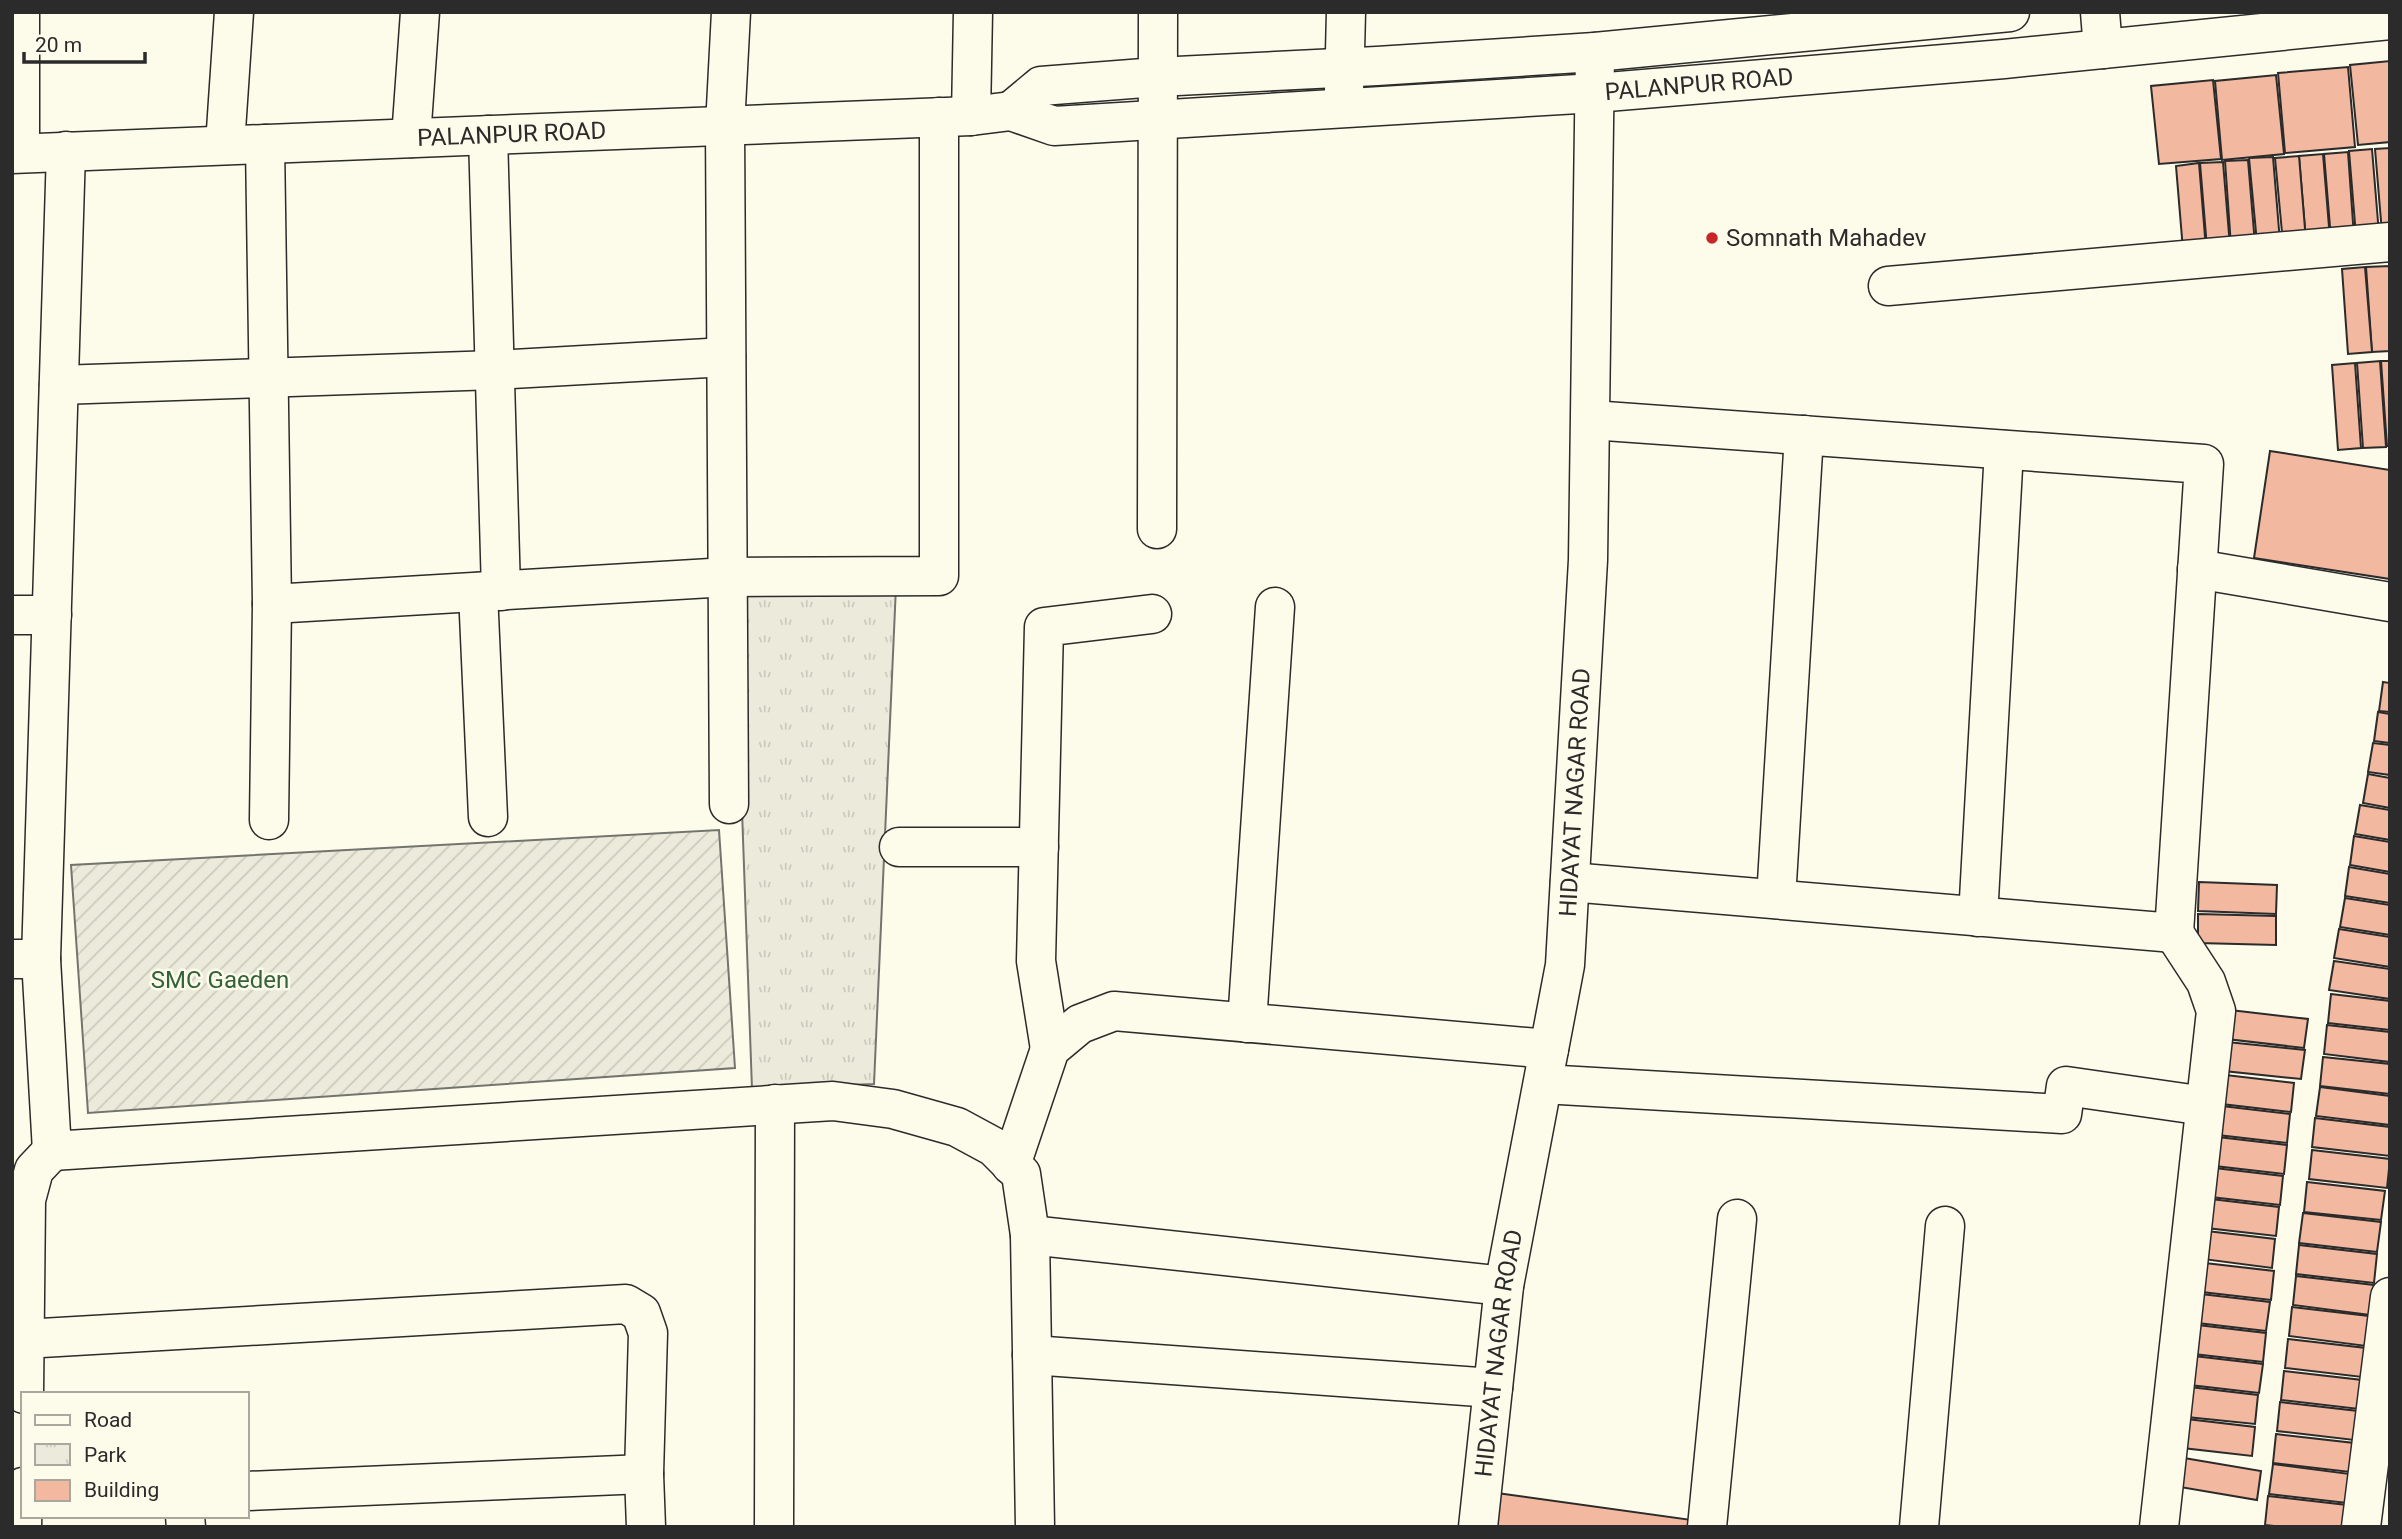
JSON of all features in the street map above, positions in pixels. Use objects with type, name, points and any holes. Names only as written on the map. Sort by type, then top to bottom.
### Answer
[{"type":"street","points":[[16,154],[20,12]]},
{"type":"street","points":[[225,145],[234,12]]},
{"type":"street","points":[[411,138],[420,12]]},
{"type":"street","points":[[729,804],[725,125],[731,12]]},
{"type":"street","points":[[272,604],[728,577],[939,576],[955,116],[973,12]]},
{"type":"street","points":[[1157,529],[1158,12]]},
{"type":"street","points":[[1344,107],[1346,12]]},
{"type":"street","name":"PALANPUR ROAD","points":[[1011,111],[1041,86],[1595,52],[1758,25],[2010,12]]},
{"type":"street","points":[[1945,16],[1947,63]]},
{"type":"street","name":"PALANPUR ROAD","points":[[16,154],[955,116],[1011,111],[1054,126],[1595,93],[1947,63],[2101,31],[2390,20]]},
{"type":"street","points":[[1758,25],[1759,79]]},
{"type":"street","name":"HIDAYAT NAGAR ROAD","points":[[1478,1527],[1504,1286],[1565,965],[1588,561],[1595,52]]},
{"type":"street","points":[[488,135],[495,370],[488,817]]},
{"type":"street","points":[[265,144],[272,604],[269,820]]},
{"type":"street","points":[[52,1151],[27,958],[52,615],[66,151]]},
{"type":"street","points":[[1888,286],[2390,242]]},
{"type":"street","points":[[59,385],[495,370],[726,357]]},
{"type":"street","points":[[1591,420],[2204,464],[2175,933],[2206,982],[2216,1012],[2159,1527]]},
{"type":"street","points":[[1776,899],[1804,435]]},
{"type":"street","points":[[1978,917],[2004,450]]},
{"type":"street","points":[[2197,569],[2390,601]]},
{"type":"street","points":[[1247,1023],[1275,607]]},
{"type":"street","points":[[1011,1165],[1050,1049],[1036,961],[1044,627],[1152,614]]},
{"type":"street","points":[[12,615],[52,615]]},
{"type":"street","points":[[899,847],[1039,846]]},
{"type":"street","points":[[1570,882],[2175,933]]},
{"type":"street","points":[[1050,1049],[1080,1024],[1114,1011],[1247,1023],[1546,1067],[2062,1114],[2066,1086],[2205,1106]]},
{"type":"street","points":[[24,1392],[26,1200],[34,1170],[52,1151],[833,1101],[893,1109],[957,1127],[994,1147],[1021,1174],[1030,1235],[1035,1527]]},
{"type":"street","points":[[774,1527],[775,1104]]},
{"type":"street","points":[[1707,1527],[1737,1219]]},
{"type":"street","points":[[1919,1527],[1945,1226]]},
{"type":"street","points":[[1030,1235],[1504,1286]]},
{"type":"street","points":[[2361,1527],[2390,1297]]},
{"type":"street","points":[[24,1339],[626,1304],[641,1313],[648,1333],[644,1474],[646,1527]]},
{"type":"street","points":[[1032,1355],[1493,1388]]},
{"type":"street","points":[[248,1491],[644,1474]]},
{"type":"green space","points":[[896,586],[874,1084],[752,1089],[734,588]]},
{"type":"green space","name":"SMC Gaeden","points":[[719,830],[735,1068],[88,1113],[71,865]]},
{"type":"building","points":[[2390,61],[2390,142],[2358,145],[2350,65]]},
{"type":"building","points":[[2348,67],[2355,147],[2285,153],[2278,73]]},
{"type":"building","points":[[2276,75],[2284,154],[2222,160],[2215,81]]},
{"type":"building","points":[[2213,80],[2221,159],[2159,164],[2151,86]]},
{"type":"building","points":[[2390,148],[2390,233],[2382,233],[2375,149]]},
{"type":"building","points":[[2372,149],[2379,234],[2356,236],[2349,151]]},
{"type":"building","points":[[2348,152],[2354,237],[2331,239],[2324,154]]},
{"type":"building","points":[[2323,154],[2330,239],[2306,241],[2299,156]]},
{"type":"building","points":[[2299,156],[2306,241],[2283,243],[2275,158]]},
{"type":"building","points":[[2273,157],[2280,242],[2257,243],[2249,158]]},
{"type":"building","points":[[2248,160],[2255,244],[2231,246],[2225,161]]},
{"type":"building","points":[[2223,162],[2230,246],[2207,248],[2200,163]]},
{"type":"building","points":[[2199,163],[2206,249],[2183,250],[2176,166]]},
{"type":"building","points":[[2390,266],[2390,351],[2372,352],[2366,267]]},
{"type":"building","points":[[2365,267],[2372,352],[2348,354],[2342,269]]},
{"type":"building","points":[[2380,361],[2386,447],[2363,448],[2357,363]]},
{"type":"building","points":[[2381,361],[2390,361],[2390,446],[2387,446]]},
{"type":"building","points":[[2355,363],[2361,448],[2338,450],[2332,365]]},
{"type":"building","points":[[2270,451],[2390,470],[2390,579],[2254,558]]},
{"type":"building","points":[[2383,682],[2390,683],[2390,712],[2379,711]]},
{"type":"building","points":[[2378,712],[2390,714],[2390,743],[2374,741]]},
{"type":"building","points":[[2373,743],[2390,745],[2390,775],[2368,772]]},
{"type":"building","points":[[2368,774],[2390,778],[2390,808],[2363,803]]},
{"type":"building","points":[[2360,805],[2390,810],[2390,840],[2355,834]]},
{"type":"building","points":[[2354,836],[2390,842],[2390,872],[2350,865]]},
{"type":"building","points":[[2349,867],[2390,874],[2390,903],[2345,896]]},
{"type":"building","points":[[2199,882],[2277,885],[2276,914],[2198,911]]},
{"type":"building","points":[[2345,898],[2390,905],[2390,935],[2340,927]]},
{"type":"building","points":[[2198,914],[2276,916],[2276,945],[2198,943]]},
{"type":"building","points":[[2339,929],[2390,937],[2390,967],[2334,958]]},
{"type":"building","points":[[2334,961],[2390,969],[2390,999],[2329,990]]},
{"type":"building","points":[[2331,994],[2390,1001],[2390,1030],[2328,1023]]},
{"type":"building","points":[[2230,1010],[2308,1019],[2304,1048],[2227,1039]]},
{"type":"building","points":[[2327,1025],[2390,1032],[2390,1062],[2324,1054]]},
{"type":"building","points":[[2227,1042],[2305,1050],[2301,1079],[2224,1071]]},
{"type":"building","points":[[2323,1057],[2390,1064],[2390,1094],[2320,1086]]},
{"type":"building","points":[[2217,1074],[2294,1083],[2291,1112],[2213,1103]]},
{"type":"building","points":[[2320,1087],[2390,1096],[2390,1125],[2316,1116]]},
{"type":"building","points":[[2213,1105],[2290,1114],[2287,1143],[2209,1134]]},
{"type":"building","points":[[2315,1118],[2390,1127],[2390,1156],[2312,1147]]},
{"type":"building","points":[[2209,1136],[2287,1145],[2284,1174],[2206,1165]]},
{"type":"building","points":[[2312,1150],[2390,1159],[2387,1188],[2309,1179]]},
{"type":"building","points":[[2206,1167],[2283,1176],[2280,1205],[2202,1196]]},
{"type":"building","points":[[2307,1182],[2385,1191],[2381,1220],[2304,1212]]},
{"type":"building","points":[[2202,1198],[2279,1207],[2276,1236],[2198,1227]]},
{"type":"building","points":[[2303,1213],[2381,1222],[2377,1252],[2299,1243]]},
{"type":"building","points":[[2198,1230],[2275,1239],[2272,1268],[2195,1258]]},
{"type":"building","points":[[2299,1245],[2377,1254],[2374,1283],[2296,1274]]},
{"type":"building","points":[[2196,1262],[2274,1271],[2271,1300],[2193,1291]]},
{"type":"building","points":[[2296,1276],[2374,1285],[2370,1315],[2293,1305]]},
{"type":"building","points":[[2192,1293],[2270,1302],[2266,1331],[2189,1322]]},
{"type":"building","points":[[2292,1307],[2369,1316],[2366,1346],[2289,1336]]},
{"type":"building","points":[[2189,1324],[2266,1333],[2263,1362],[2185,1353]]},
{"type":"building","points":[[2288,1339],[2366,1348],[2362,1377],[2285,1368]]},
{"type":"building","points":[[2185,1355],[2263,1364],[2259,1393],[2181,1384]]},
{"type":"building","points":[[2284,1371],[2362,1380],[2359,1409],[2281,1400]]},
{"type":"building","points":[[2181,1386],[2258,1395],[2255,1424],[2177,1416]]},
{"type":"building","points":[[2280,1402],[2358,1411],[2354,1440],[2277,1431]]},
{"type":"building","points":[[2178,1418],[2255,1427],[2252,1456],[2174,1447]]},
{"type":"building","points":[[2276,1434],[2354,1443],[2350,1472],[2273,1463]]},
{"type":"building","points":[[2184,1458],[2261,1471],[2257,1500],[2180,1487]]},
{"type":"building","points":[[2273,1464],[2350,1474],[2347,1503],[2269,1494]]},
{"type":"building","points":[[1497,1493],[1699,1521],[1699,1527],[1493,1527]]},
{"type":"building","points":[[2268,1496],[2347,1505],[2344,1527],[2265,1525]]},
{"type":"place","name":"Somnath Mahadev","points":[[1712,238]]}]
